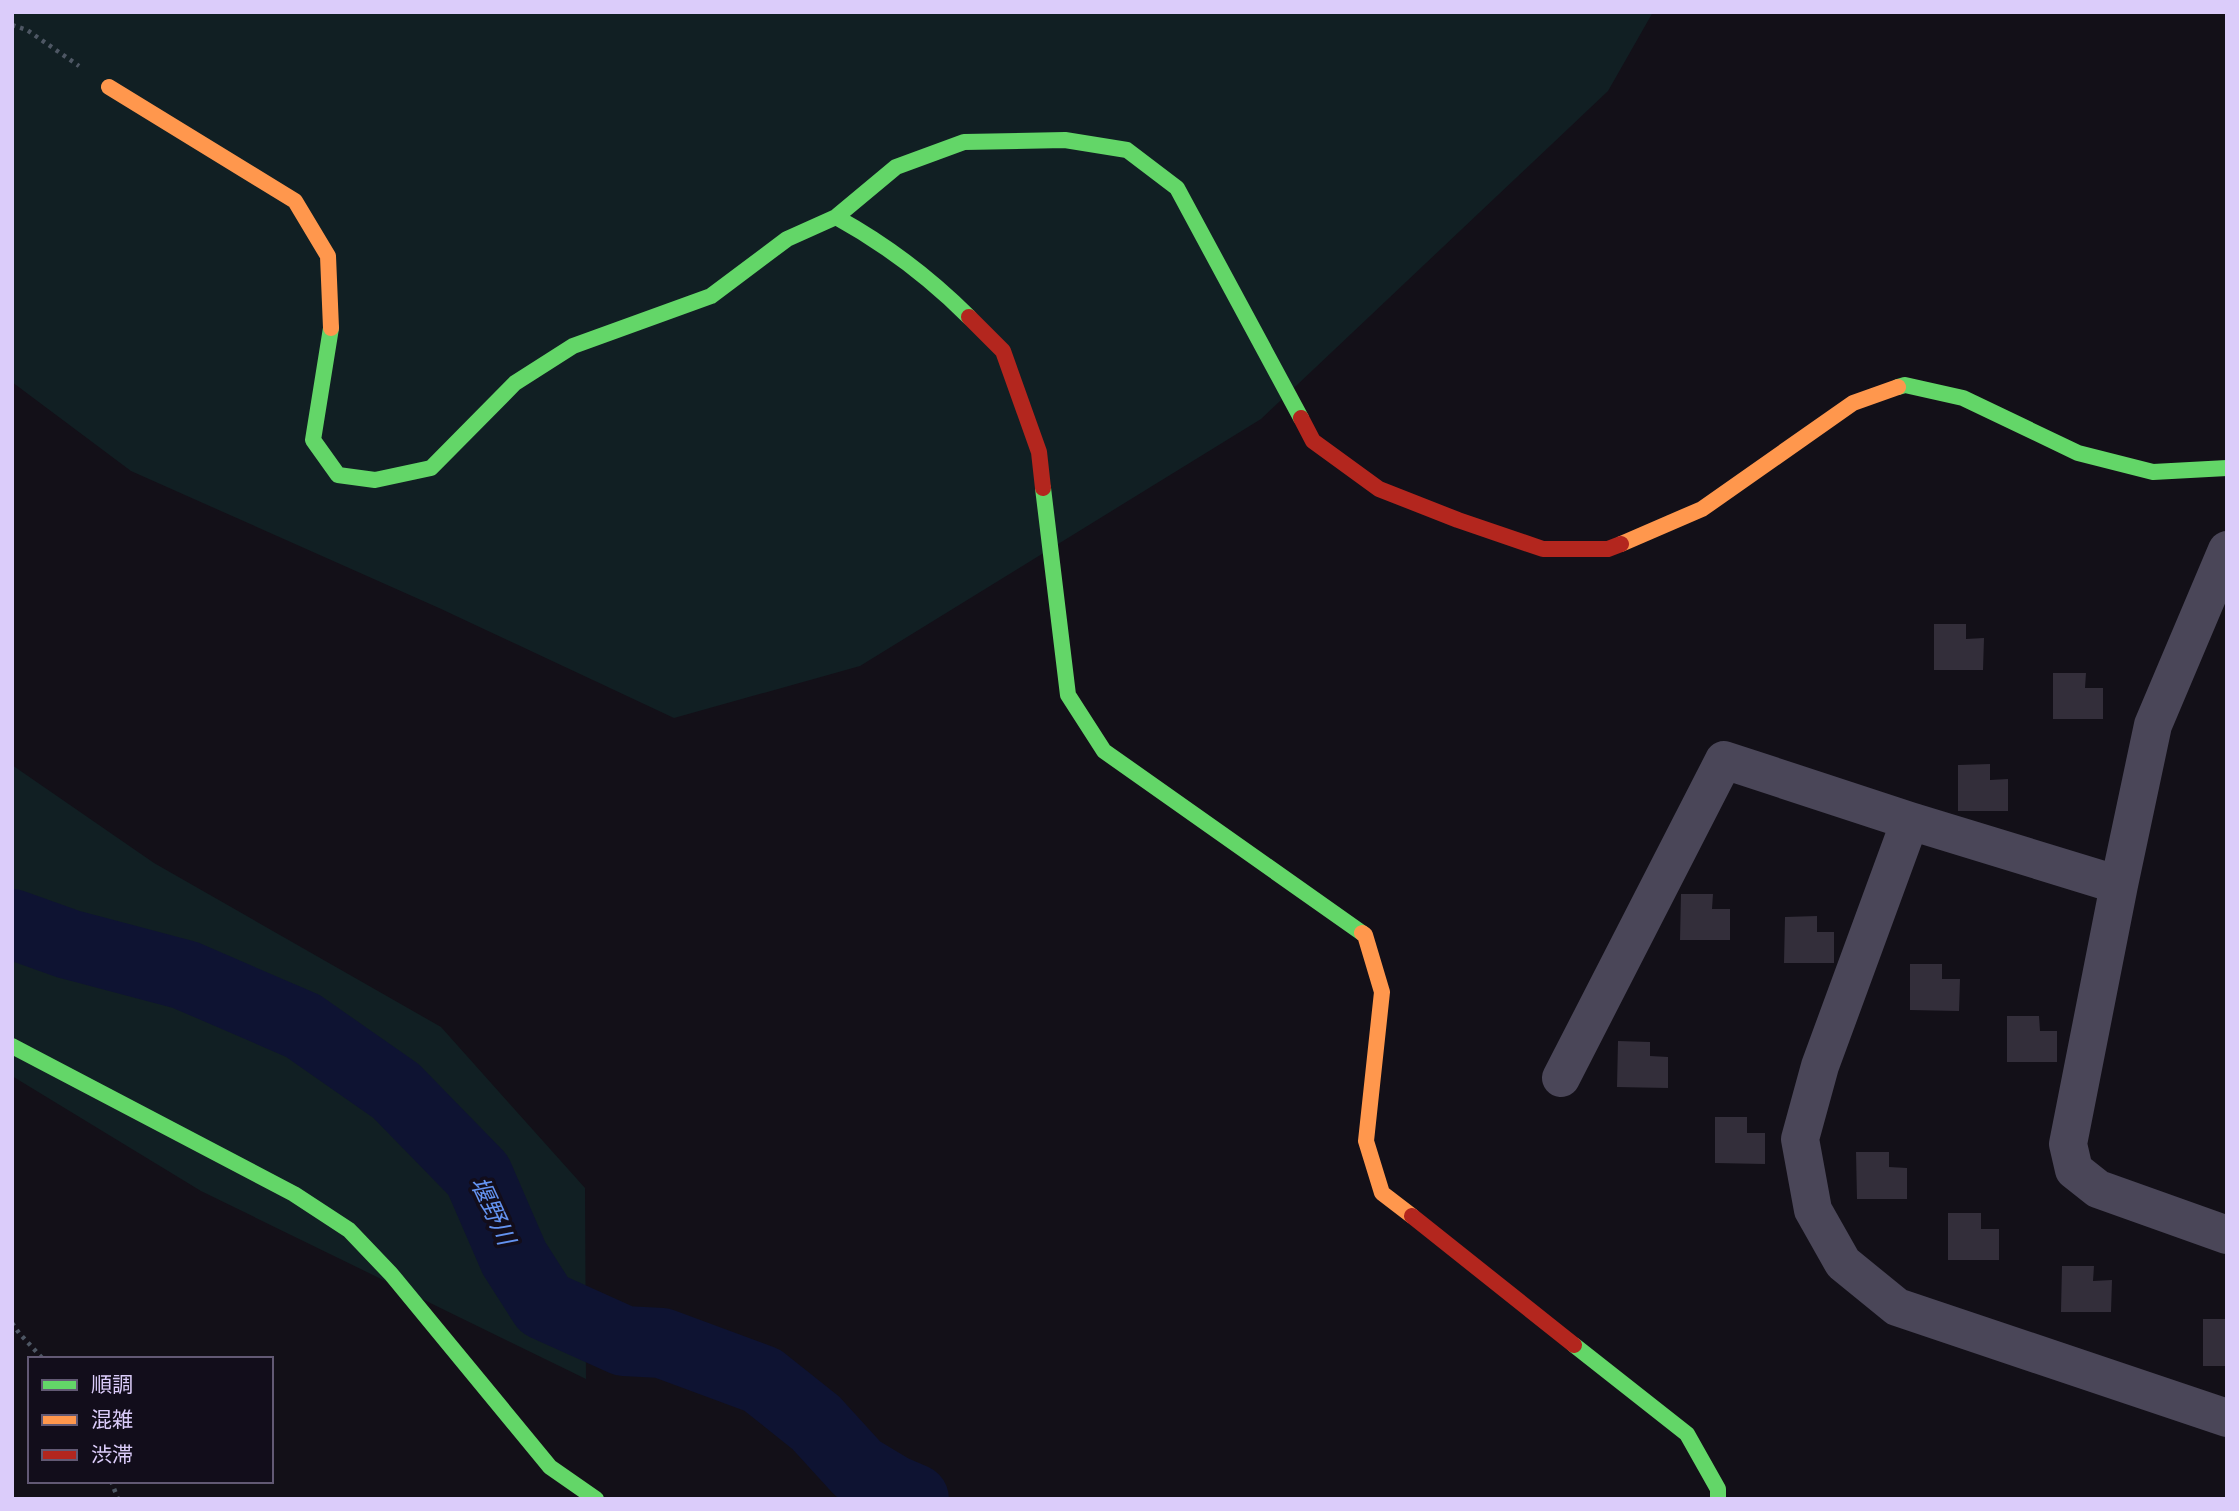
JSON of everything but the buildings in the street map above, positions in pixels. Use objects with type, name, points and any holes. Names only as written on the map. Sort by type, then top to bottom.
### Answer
[{"type":"street","points":[[108,86],[295,201],[328,256],[331,332],[313,440],[338,474],[375,480],[431,468],[515,383],[573,346],[711,296],[787,239],[835,217],[895,167],[964,142],[1065,140],[1127,150],[1177,188],[1313,441],[1379,489],[1543,549],[1608,549],[1702,509],[1853,403],[1905,385],[1963,398],[2078,453],[2140,469],[2152,472],[2227,468]]},
{"type":"street","points":[[835,217],[870,236],[940,288],[1003,351],[1039,452],[1068,695],[1104,751],[1365,935],[1382,992],[1366,1141],[1382,1193],[1687,1434],[1718,1489],[1718,1499]]},
{"type":"street","points":[[2227,550],[2152,725],[2068,1144],[2074,1170],[2098,1189],[2227,1235]]},
{"type":"street","points":[[1561,1079],[1724,760],[2119,885]]},
{"type":"street","points":[[1910,821],[1820,1066],[1800,1139],[1813,1210],[1843,1263],[1897,1307],[2227,1418]]},
{"type":"street","points":[[12,1046],[294,1194],[349,1230],[391,1274],[550,1467],[596,1499]]},
{"type":"path","points":[[12,25],[27,30],[108,86]]},
{"type":"path","points":[[12,1322],[41,1357]]},
{"type":"shaded area","points":[[12,12],[1653,12],[1608,91],[1261,419],[860,666],[674,718],[439,608],[131,471],[12,382]]},
{"type":"shaded area","points":[[12,765],[154,863],[441,1027],[585,1188],[586,1379],[201,1191],[12,1076]]},
{"type":"waterway","name":"堰野川","points":[[12,924],[68,944],[185,975],[303,1026],[396,1091],[478,1175],[514,1258],[544,1305],[624,1341],[662,1343],[762,1380],[816,1423],[858,1469],[914,1499]]},
{"type":"traffic: fast","points":[[836,217],[896,167],[964,142],[1065,140],[1127,150],[1177,188],[1301,418]]},
{"type":"traffic: fast","points":[[331,328],[313,440],[338,475],[375,480],[431,468],[515,383],[573,346],[711,296],[787,239],[836,217],[906,262],[969,317]]},
{"type":"traffic: fast","points":[[1898,387],[1905,385],[1963,398],[2078,453],[2153,472],[2227,468]]},
{"type":"traffic: fast","points":[[1043,488],[1068,695],[1104,751],[1362,933]]},
{"type":"traffic: fast","points":[[12,1046],[294,1194],[349,1230],[391,1274],[550,1467],[596,1499]]},
{"type":"traffic: fast","points":[[1574,1345],[1687,1434],[1718,1489],[1718,1499]]},
{"type":"traffic: slow","points":[[109,87],[295,201],[328,256],[331,328]]},
{"type":"traffic: slow","points":[[1621,544],[1702,509],[1853,403],[1898,387]]},
{"type":"traffic: slow","points":[[1362,933],[1365,935],[1382,992],[1366,1141],[1382,1193],[1412,1216]]},
{"type":"traffic: jam","points":[[969,317],[1003,351],[1039,452],[1043,488]]},
{"type":"traffic: jam","points":[[1301,418],[1313,441],[1379,489],[1543,549],[1608,549],[1621,544]]},
{"type":"traffic: jam","points":[[1412,1216],[1574,1345]]}]
